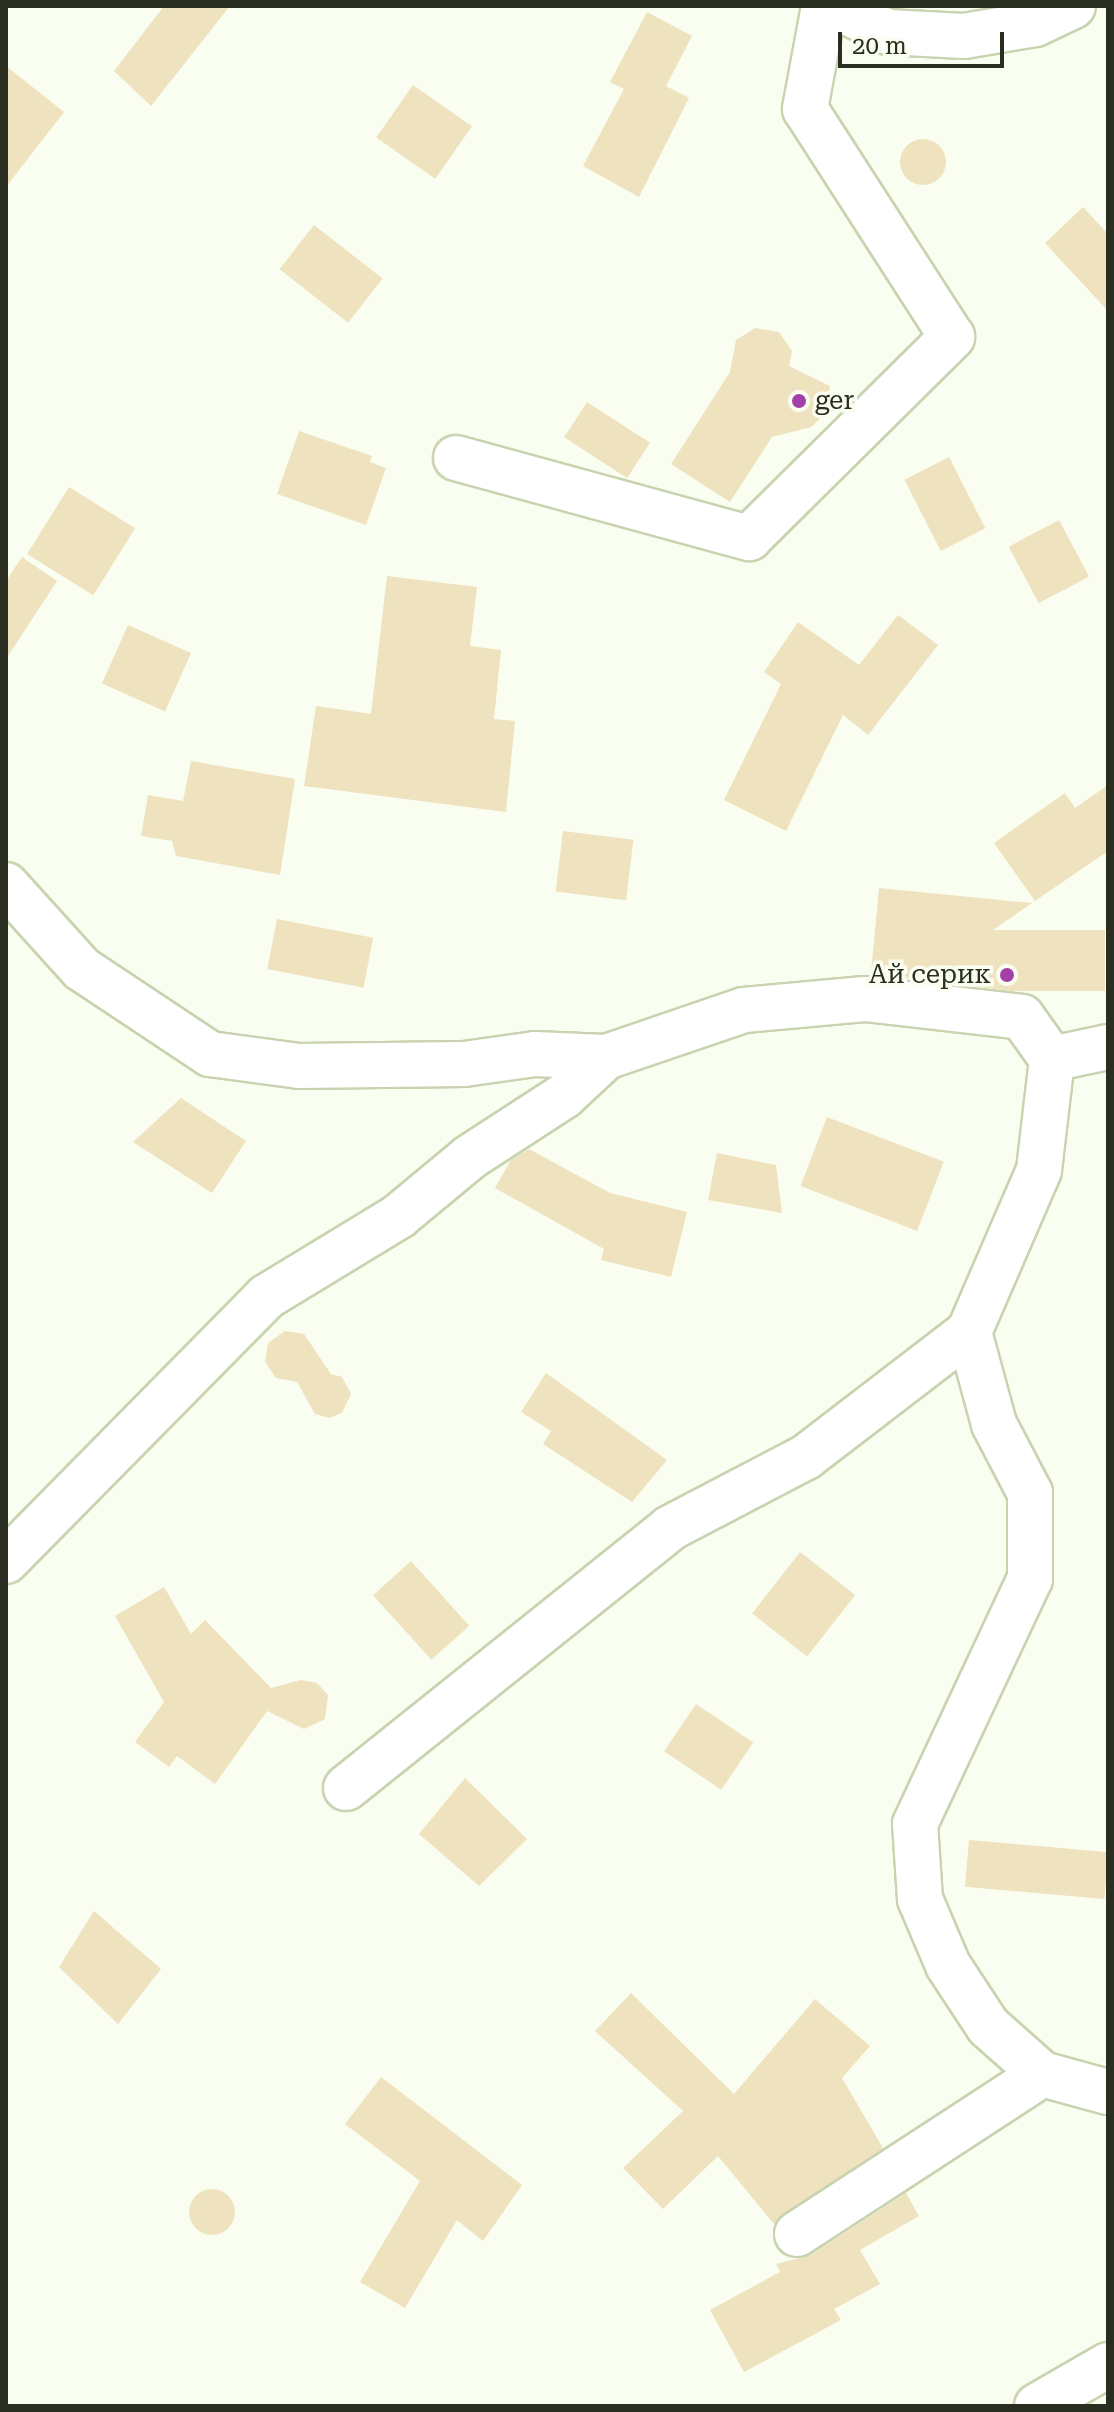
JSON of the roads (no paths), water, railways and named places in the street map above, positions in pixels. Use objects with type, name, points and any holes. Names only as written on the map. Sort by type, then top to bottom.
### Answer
[{"type":"street","points":[[456,458],[749,538],[952,337],[805,109],[824,6]]},
{"type":"street","points":[[834,6],[888,32],[964,36],[1035,24],[1073,6]]},
{"type":"street","points":[[6,885],[82,969],[210,1054],[299,1066],[464,1064],[535,1054],[606,1057],[744,1010],[865,999],[1022,1017],[1052,1059],[1039,1170],[969,1332],[806,1457],[670,1528],[346,1788]]},
{"type":"street","points":[[1052,1059],[1108,1047]]},
{"type":"street","points":[[6,1561],[266,1297],[399,1216],[470,1157],[564,1096],[606,1057]]},
{"type":"street","points":[[969,1332],[994,1424],[1030,1493],[1030,1579],[915,1824],[920,1899],[948,1965],[988,2026],[1042,2074],[1107,2093]]},
{"type":"street","points":[[797,2234],[1042,2074]]},
{"type":"street","points":[[1037,2406],[1108,2365]]},
{"type":"place","name":"ger","points":[[799,401]]},
{"type":"place","name":"Ай серик","points":[[1007,975]]}]
